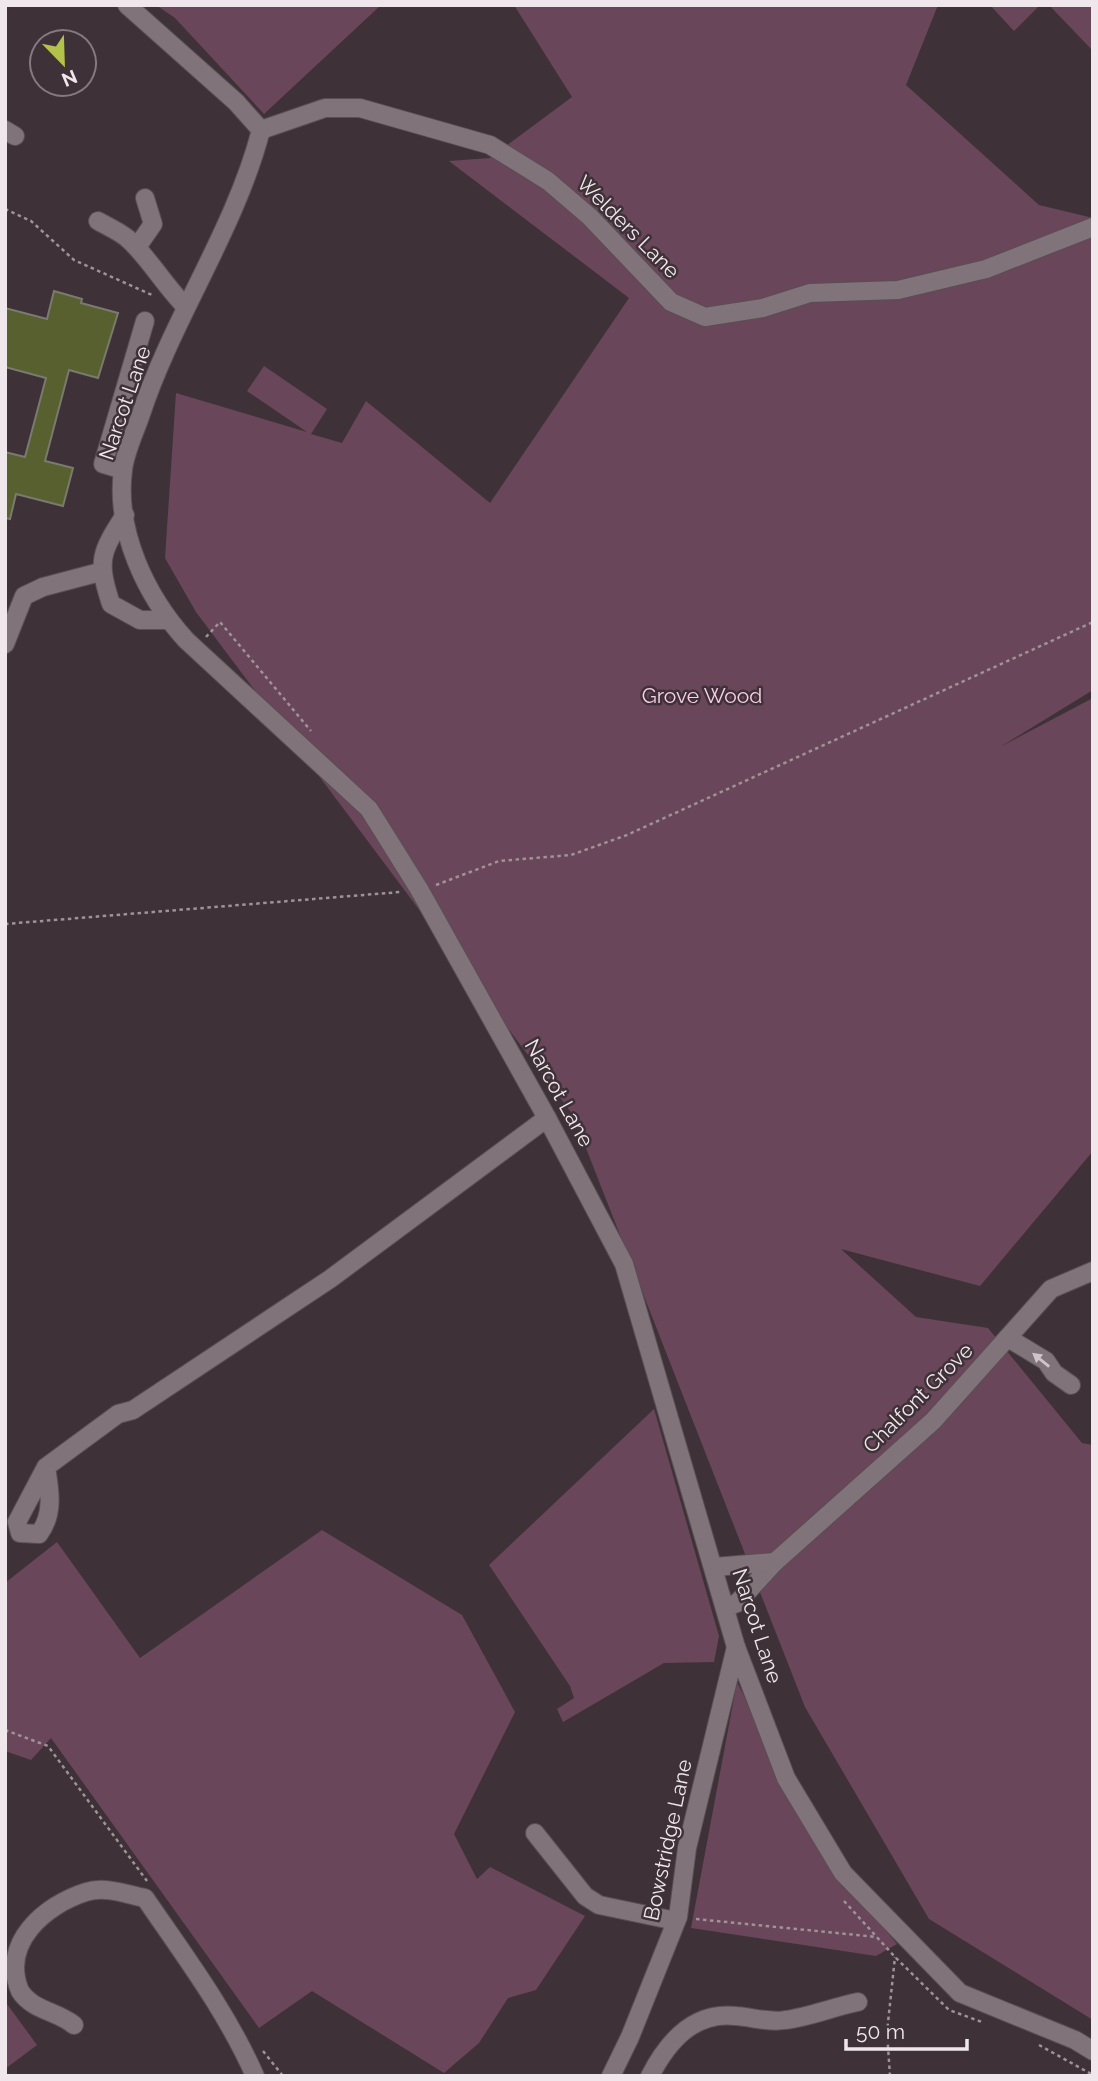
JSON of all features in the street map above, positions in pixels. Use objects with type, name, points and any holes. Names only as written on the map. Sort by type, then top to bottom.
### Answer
[{"type":"street","points":[[127,5],[236,102],[261,131]]},
{"type":"street","name":"Welders Lane","points":[[261,131],[326,108],[360,108],[490,145],[548,181],[590,217],[671,302],[705,317],[763,308],[810,293],[898,290],[986,269],[1093,227]]},
{"type":"street","name":"Narcot Lane","points":[[261,131],[249,175],[185,306],[148,394],[123,470],[125,515],[138,569],[167,620],[194,649],[369,809],[427,887],[624,1264],[736,1647],[786,1778],[844,1873],[960,1993],[1075,2040],[1093,2051]]},
{"type":"street","points":[[137,247],[153,224],[145,198]]},
{"type":"street","points":[[98,221],[125,236],[137,247],[163,284],[185,306]]},
{"type":"street","points":[[123,470],[103,464],[145,321]]},
{"type":"street","points":[[125,515],[106,544],[100,572],[111,604],[140,620],[167,620]]},
{"type":"street","points":[[5,644],[23,596],[43,587],[100,572]]},
{"type":"street","points":[[46,1467],[118,1414],[133,1409],[330,1279],[547,1118]]},
{"type":"street","name":"Chalfont Grove","points":[[726,1607],[737,1603],[775,1562],[933,1421],[1051,1289],[1093,1271]]},
{"type":"street","points":[[1008,1338],[1046,1361],[1054,1373],[1071,1385]]},
{"type":"street","points":[[714,1567],[775,1562]]},
{"type":"street","name":"Bowstridge Lane","points":[[615,2075],[677,1919],[687,1848],[736,1647]]},
{"type":"street","points":[[535,1833],[585,1896],[599,1905],[677,1919]]},
{"type":"street","points":[[74,2025],[61,2014],[34,2006],[13,1994],[13,1946],[23,1927],[87,1892],[113,1891],[145,1898],[193,1967],[244,2050],[255,2076]]},
{"type":"street","points":[[650,2076],[662,2053],[675,2037],[691,2025],[709,2018],[732,2015],[785,2020],[858,2002]]},
{"type":"path","points":[[5,209],[31,221],[74,260],[158,298]]},
{"type":"path","points":[[5,923],[427,887],[499,861],[571,855],[627,835],[1093,622]]},
{"type":"path","points":[[5,1730],[48,1746],[153,1889]]},
{"type":"path","points":[[677,1919],[877,1937]]},
{"type":"path","points":[[890,2076],[887,2032],[895,1957]]},
{"type":"green space","points":[[156,5],[381,5],[264,114],[175,18]]},
{"type":"green space","name":"Grove Wood","points":[[514,5],[938,5],[906,85],[1039,205],[1093,218],[1093,690],[1000,747],[1093,698],[1093,1151],[980,1286],[841,1249],[916,1317],[988,1328],[1082,1443],[1093,1445],[1093,2020],[929,1919],[805,1707],[573,1115],[196,612],[165,558],[176,393],[307,432],[247,391],[264,366],[327,409],[311,434],[342,443],[366,401],[490,503],[629,298],[449,161],[490,158],[572,97]]},
{"type":"green space","points":[[990,5],[1040,5],[1014,31]]},
{"type":"green space","points":[[1049,5],[1093,5],[1093,51]]},
{"type":"green space","points":[[654,1409],[719,1636],[714,1662],[664,1663],[563,1722],[557,1709],[574,1698],[570,1686],[489,1565]]},
{"type":"green space","points":[[322,1530],[462,1615],[515,1712],[454,1834],[477,1879],[490,1867],[585,1916],[536,1990],[508,1998],[479,2043],[444,2073],[312,1991],[259,2028],[51,1738],[31,1760],[5,1751],[5,1583],[57,1542],[140,1658]]},
{"type":"green space","points":[[737,1682],[830,1865],[897,1944],[876,1956],[691,1928]]},
{"type":"green space","points":[[7,2004],[37,2045],[5,2069],[5,2005]]},
{"type":"building","points":[[54,291],[82,299],[81,303],[118,313],[98,378],[69,370],[45,461],[73,468],[63,506],[16,494],[10,519],[5,518],[5,452],[25,457],[46,378],[5,367],[5,308],[47,319]]}]
